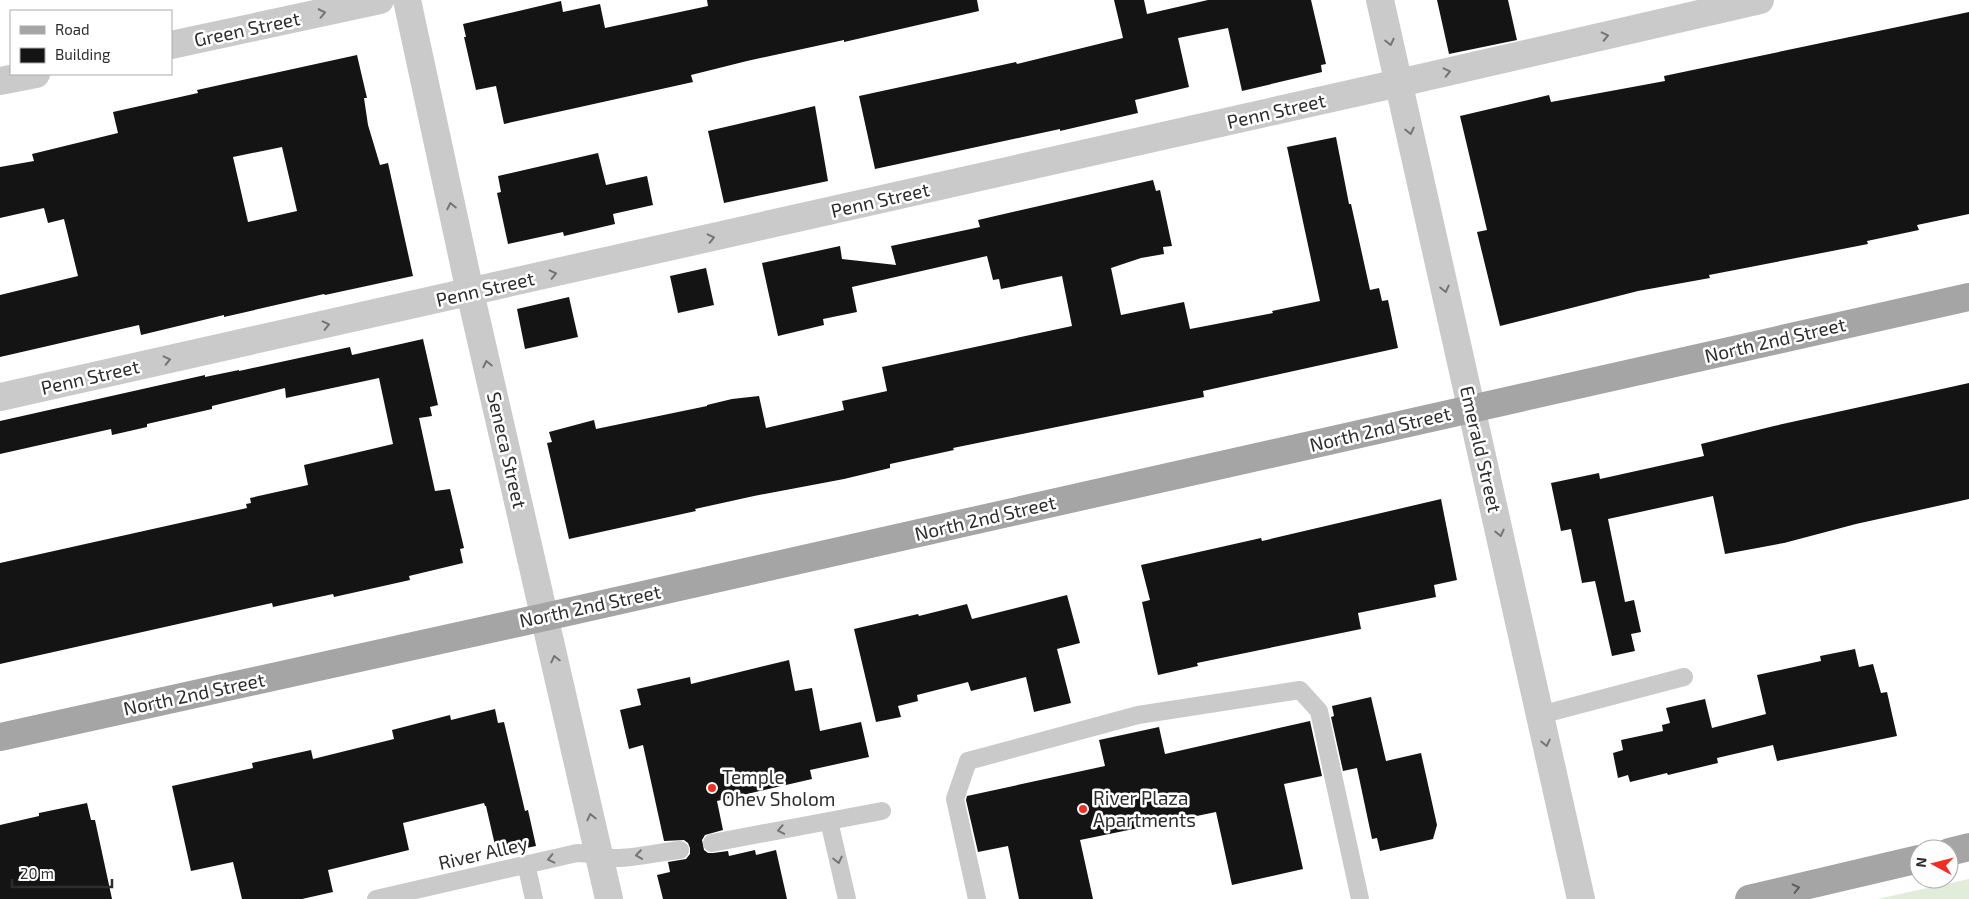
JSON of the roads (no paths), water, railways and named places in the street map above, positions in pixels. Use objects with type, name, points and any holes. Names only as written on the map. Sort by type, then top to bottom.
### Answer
[{"type":"main road","name":"North 2nd Street","points":[[0,737],[1969,297]]},
{"type":"main road","points":[[1749,899],[1909,861]]},
{"type":"street","name":"Green Street","points":[[172,45],[380,0]]},
{"type":"street","name":"Seneca Street","points":[[407,0],[470,292],[609,899]]},
{"type":"street","name":"Emerald Street","points":[[1380,0],[1581,899]]},
{"type":"street","name":"Penn Street","points":[[0,397],[1399,83],[1760,0]]},
{"type":"street","points":[[0,81],[31,75]]},
{"type":"lane","points":[[1540,716],[1684,677]]},
{"type":"lane","points":[[977,899],[955,799],[968,761],[1138,715],[1300,690],[1319,711],[1360,899]]},
{"type":"lane","points":[[712,843],[882,811]]},
{"type":"lane","points":[[829,821],[847,899]]},
{"type":"lane","name":"River Alley","points":[[376,899],[577,853],[620,858],[680,850]]},
{"type":"lane","points":[[526,864],[534,899]]},
{"type":"place","name":"Temple Ohev Sholom","points":[[712,788]]},
{"type":"place","name":"River Plaza Apartments","points":[[1083,809]]}]
